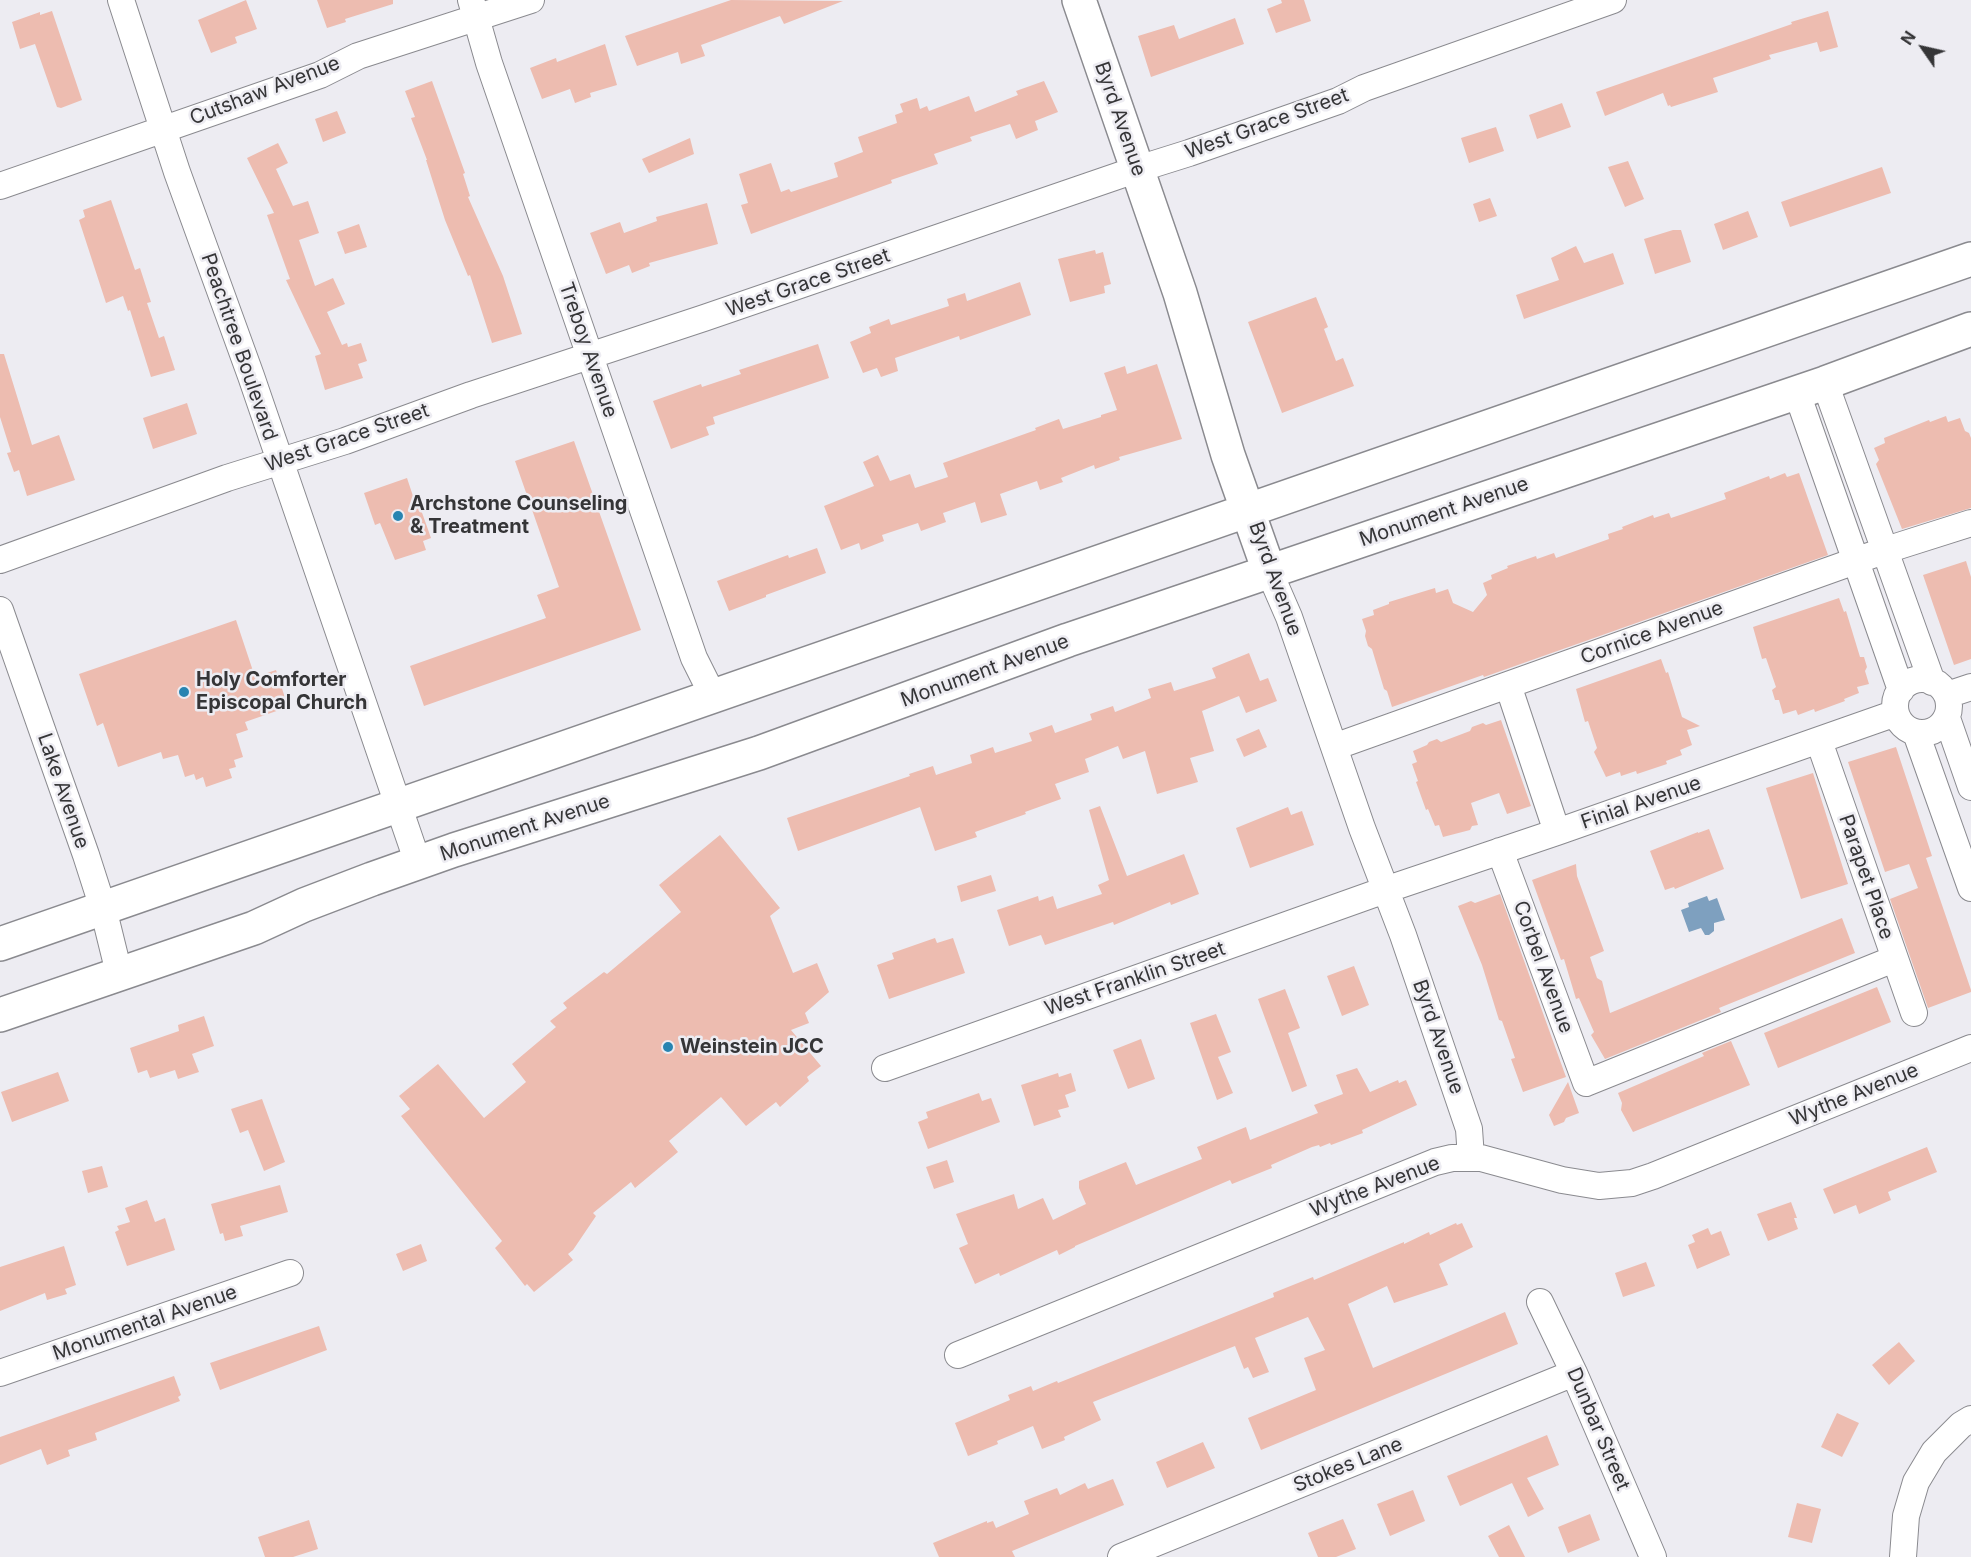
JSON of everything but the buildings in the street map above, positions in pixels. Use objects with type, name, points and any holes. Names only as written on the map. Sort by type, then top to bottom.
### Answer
[{"type":"street","name":"Peachtree Boulevard","points":[[121,0],[177,172],[251,376],[418,863]]},
{"type":"street","name":"Cutshaw Avenue","points":[[0,186],[320,75],[358,56],[474,9],[531,0]]},
{"type":"street","name":"Byrd Avenue","points":[[1079,0],[1180,293],[1228,455],[1269,571],[1289,617],[1403,935],[1469,1129],[1471,1158]]},
{"type":"street","name":"West Grace Street","points":[[0,560],[227,478],[1189,153],[1338,101],[1364,87],[1613,0]]},
{"type":"street","name":"Treboy Avenue","points":[[474,9],[489,63],[694,658],[713,696]]},
{"type":"street","points":[[0,944],[1971,258]]},
{"type":"street","name":"Monument Avenue","points":[[0,1015],[254,928],[314,902],[418,863],[759,753],[1068,640],[1811,388],[1971,329]]},
{"type":"street","points":[[1811,388],[1886,550],[1942,698],[1971,787]]},
{"type":"street","points":[[1811,388],[1856,561],[1904,726],[1916,733],[1934,730],[1942,698]]},
{"type":"street","name":"Cornice Avenue","points":[[1334,747],[1886,550],[1971,523]]},
{"type":"street","name":"Lake Avenue","points":[[0,610],[103,908],[119,974]]},
{"type":"street","points":[[1898,702],[1907,684],[1924,680],[1942,698]]},
{"type":"street","points":[[1508,685],[1557,832]]},
{"type":"street","points":[[1942,698],[1971,687]]},
{"type":"street","name":"Finial Avenue","points":[[1385,890],[1819,741],[1898,702]]},
{"type":"street","points":[[1916,733],[1971,888]]},
{"type":"street","name":"Parapet Place","points":[[1819,741],[1914,1013]]},
{"type":"street","name":"Corbel Avenue","points":[[1500,851],[1586,1083],[1894,959]]},
{"type":"street","name":"West Franklin Street","points":[[885,1068],[1385,890]]},
{"type":"street","name":"Wythe Avenue","points":[[958,1355],[1435,1162],[1452,1158],[1481,1158],[1599,1186],[1632,1183],[1971,1048]]},
{"type":"street","name":"Monumental Avenue","points":[[0,1373],[290,1273]]},
{"type":"street","name":"Dunbar Street","points":[[1540,1302],[1574,1373],[1653,1557]]},
{"type":"street","name":"Stokes Lane","points":[[1121,1557],[1574,1373]]},
{"type":"street","points":[[1903,1557],[1906,1516],[1916,1482],[1934,1452],[1960,1425],[1971,1419]]},
{"type":"water","points":[[1707,896],[1709,901],[1717,898],[1725,920],[1714,923],[1714,931],[1709,935],[1705,935],[1701,928],[1689,932],[1681,910],[1689,907],[1688,903]]},
{"type":"place","name":"Archstone Counseling & Treatment","points":[[398,516]]},
{"type":"place","name":"Holy Comforter Episcopal Church","points":[[184,692]]},
{"type":"place","name":"Weinstein JCC","points":[[668,1047]]}]
